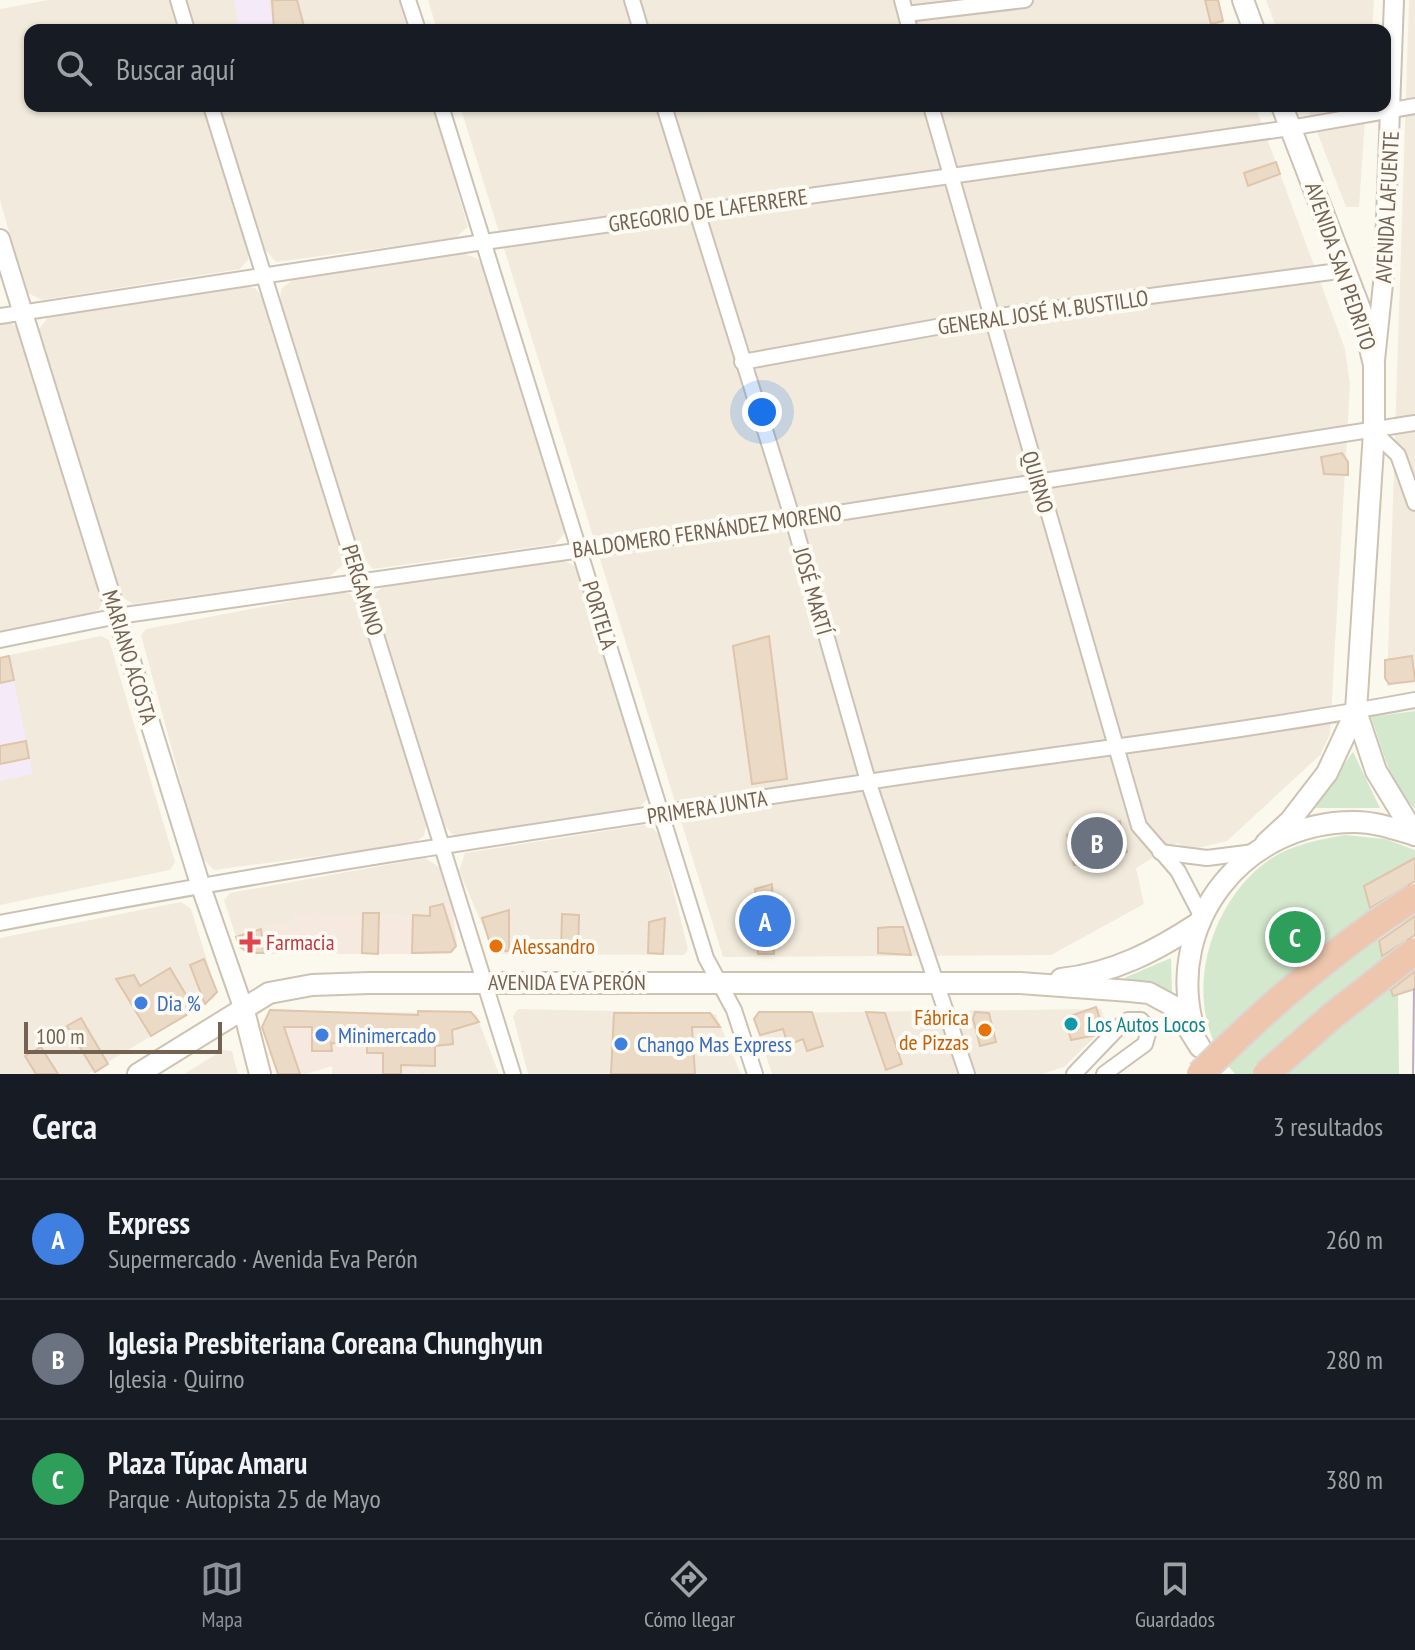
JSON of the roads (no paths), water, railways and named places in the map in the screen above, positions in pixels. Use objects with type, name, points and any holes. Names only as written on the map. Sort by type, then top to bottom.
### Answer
[{"type":"highway","points":[[1200,1074],[1303,978],[1366,929],[1415,897]]},
{"type":"highway","points":[[1266,1074],[1332,1016],[1415,951]]},
{"type":"main road","points":[[1243,0],[1252,24]]},
{"type":"main road","name":"AVENIDA SAN PEDRITO","points":[[1284,112],[1362,314],[1374,365],[1374,432]]},
{"type":"main road","points":[[1215,1074],[1200,1047],[1190,1010],[1188,971],[1201,920],[1216,893],[1290,821],[1327,773],[1356,711],[1374,432]]},
{"type":"main road","points":[[1356,711],[1376,771],[1415,835]]},
{"type":"main road","points":[[1260,848],[1327,824],[1357,822],[1415,835]]},
{"type":"main road","name":"AVENIDA EVA PERÓN","points":[[1020,983],[1114,968],[1166,944],[1201,920]]},
{"type":"main road","name":"AVENIDA EVA PERÓN","points":[[138,1074],[269,993],[312,985],[484,982],[1020,983],[1149,993],[1175,1007],[1200,1047]]},
{"type":"main road","name":"MARIANO ACOSTA","points":[[243,1007],[260,1074]]},
{"type":"street","points":[[178,0],[185,24]]},
{"type":"street","points":[[408,0],[416,24]]},
{"type":"street","points":[[632,0],[639,24]]},
{"type":"street","points":[[904,7],[1025,0]]},
{"type":"street","name":"AVENIDA LAFUENTE","points":[[1374,365],[1384,274],[1394,0]]},
{"type":"street","name":"GREGORIO DE LAFERRERE","points":[[1392,111],[1415,106]]},
{"type":"street","name":"PERGAMINO","points":[[213,112],[513,1074]]},
{"type":"street","name":"PORTELA","points":[[443,112],[706,958],[734,1010],[755,1074]]},
{"type":"street","name":"JOSÉ MARTÍ","points":[[666,112],[793,520],[868,781],[940,985],[967,1074]]},
{"type":"street","name":"QUIRNO","points":[[933,112],[1139,826],[1192,893],[1201,920]]},
{"type":"street","name":"GREGORIO DE LAFERRERE","points":[[0,316],[484,242],[1386,112]]},
{"type":"street","name":"MARIANO ACOSTA","points":[[0,239],[200,884],[243,1007]]},
{"type":"street","name":"GENERAL JOSÉ M. BUSTILLO","points":[[742,362],[992,317],[1346,270]]},
{"type":"street","name":"BALDOMERO FERNÁNDEZ MORENO","points":[[0,640],[118,616],[793,520],[1374,432],[1415,423]]},
{"type":"street","points":[[1374,432],[1398,455],[1415,503]]},
{"type":"street","name":"PRIMERA JUNTA","points":[[0,923],[200,884],[868,781],[1116,748],[1415,700]]},
{"type":"street","points":[[1160,852],[1207,858],[1260,848]]},
{"type":"street","points":[[1074,1074],[1121,1025],[1128,1020],[1141,1020],[1149,1030],[1145,1044],[1104,1074]]},
{"type":"tram line","points":[[1413,1074],[1414,989]]},
{"type":"place","name":"Iglesia Presbiteriana Coreana Chunghyun","points":[[1097,843]]},
{"type":"place","name":"Express","points":[[765,921]]},
{"type":"place","name":"Plaza Túpac Amaru","points":[[1295,937]]},
{"type":"place","name":"Farmacia","points":[[250,942]]},
{"type":"place","name":"Alessandro","points":[[496,946]]},
{"type":"place","name":"Dia %","points":[[141,1003]]},
{"type":"place","name":"Los Autos Locos","points":[[1071,1024]]},
{"type":"place","name":"Fábrica de Pizzas","points":[[985,1030]]},
{"type":"place","name":"Minimercado","points":[[322,1035]]},
{"type":"place","name":"Chango Mas Express","points":[[621,1044]]}]
